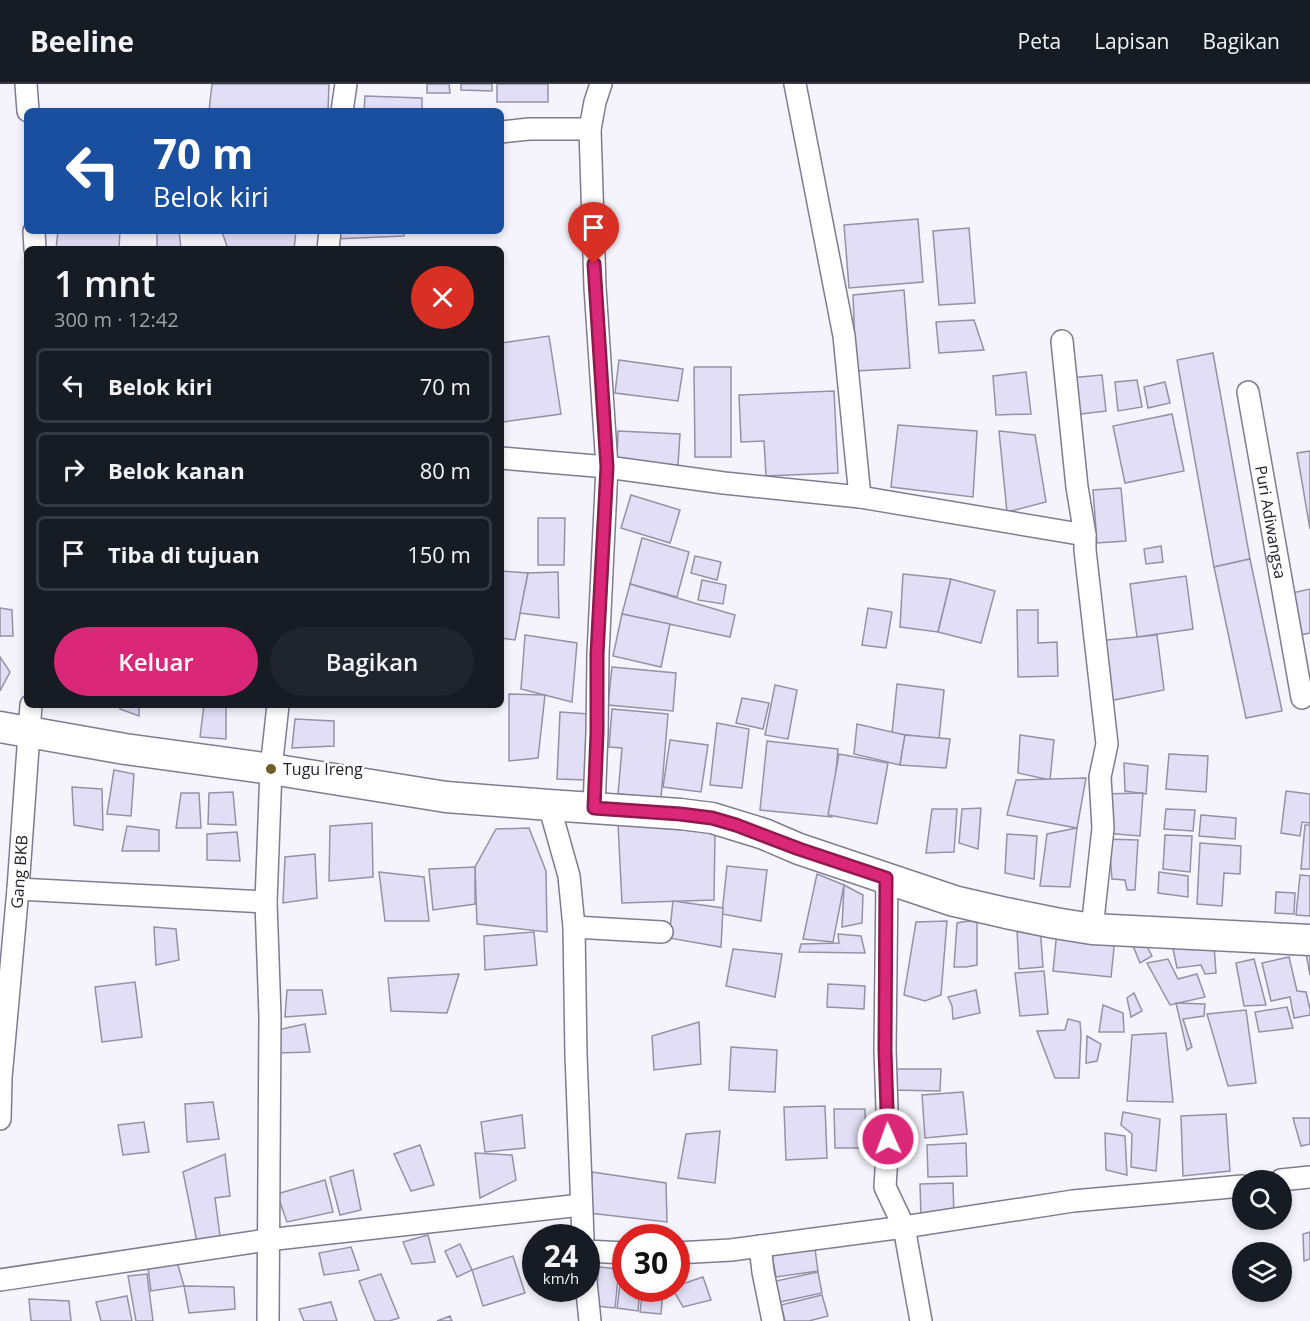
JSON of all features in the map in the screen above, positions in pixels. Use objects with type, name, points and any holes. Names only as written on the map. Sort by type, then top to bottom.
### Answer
[{"type":"street","points":[[26,84],[28,108]]},
{"type":"street","points":[[342,108],[346,84]]},
{"type":"street","points":[[594,808],[597,654],[607,467],[595,287],[590,129],[595,102],[602,84]]},
{"type":"street","points":[[795,84],[844,336],[860,497]]},
{"type":"street","points":[[504,132],[529,129],[590,129]]},
{"type":"street","points":[[1062,341],[1107,744],[1100,777],[1103,828],[1092,929]]},
{"type":"street","name":"Puri Adiwangsa","points":[[1248,392],[1302,652],[1302,698]]},
{"type":"street","points":[[504,458],[607,467],[734,484],[860,497],[1084,535]]},
{"type":"street","points":[[268,1321],[270,1016],[266,902],[271,769],[279,708]]},
{"type":"street","points":[[0,727],[31,719],[125,749],[271,769],[446,797],[712,818],[954,901],[1006,914],[1092,929],[1310,940]]},
{"type":"street","name":"Gang BKB","points":[[0,1119],[5,992],[18,890],[31,719]]},
{"type":"street","points":[[549,806],[569,876],[574,927],[582,1224]]},
{"type":"street","points":[[886,878],[885,1050],[888,1139],[885,1187],[904,1227],[921,1321]]},
{"type":"street","points":[[18,890],[266,902]]},
{"type":"street","points":[[574,927],[662,932]]},
{"type":"street","points":[[1292,1178],[1310,1176]]},
{"type":"street","points":[[690,1252],[731,1250],[904,1227],[1073,1201],[1232,1187]]},
{"type":"street","points":[[0,1280],[267,1240],[581,1205]]},
{"type":"street","points":[[760,1246],[773,1321]]},
{"type":"street","points":[[588,1302],[590,1321]]},
{"type":"building","points":[[212,84],[329,84],[328,108],[209,108]]},
{"type":"building","points":[[427,84],[449,84],[450,93],[427,93]]},
{"type":"building","points":[[461,84],[492,84],[492,91],[461,90]]},
{"type":"building","points":[[497,84],[548,84],[548,102],[497,102]]},
{"type":"building","points":[[365,96],[422,98],[422,108],[364,108]]},
{"type":"building","points":[[918,219],[923,282],[849,288],[844,225]]},
{"type":"building","points":[[969,228],[975,303],[939,305],[933,231]]},
{"type":"building","points":[[58,234],[120,234],[119,246],[56,246]]},
{"type":"building","points":[[157,234],[179,234],[181,246],[157,246]]},
{"type":"building","points":[[223,234],[296,234],[294,246],[227,246]]},
{"type":"building","points":[[335,234],[404,234],[404,236],[334,239]]},
{"type":"building","points":[[904,290],[910,368],[856,371],[853,295]]},
{"type":"building","points":[[974,320],[984,350],[939,353],[936,322]]},
{"type":"building","points":[[549,336],[561,414],[504,422],[504,343]]},
{"type":"building","points":[[1213,353],[1250,559],[1214,567],[1177,360]]},
{"type":"building","points":[[619,360],[683,369],[678,401],[615,393]]},
{"type":"building","points":[[694,367],[731,367],[731,457],[695,457]]},
{"type":"building","points":[[1026,372],[1031,414],[996,415],[993,376]]},
{"type":"building","points":[[1102,375],[1106,411],[1073,415],[1069,378]]},
{"type":"building","points":[[1137,380],[1142,407],[1118,411],[1115,382]]},
{"type":"building","points":[[1165,382],[1170,403],[1148,408],[1144,387]]},
{"type":"building","points":[[834,391],[838,473],[766,476],[764,441],[741,442],[739,395]]},
{"type":"building","points":[[1172,414],[1184,471],[1125,483],[1113,426]]},
{"type":"building","points":[[898,425],[977,431],[973,497],[891,487]]},
{"type":"building","points":[[618,431],[680,434],[678,465],[617,461]]},
{"type":"building","points":[[999,431],[1035,435],[1046,502],[1007,512]]},
{"type":"building","points":[[1310,451],[1310,529],[1297,453]]},
{"type":"building","points":[[1121,488],[1126,541],[1097,543],[1093,490]]},
{"type":"building","points":[[631,495],[680,510],[670,543],[621,528]]},
{"type":"building","points":[[538,518],[565,518],[564,565],[538,565]]},
{"type":"building","points":[[642,538],[689,552],[677,597],[630,584]]},
{"type":"building","points":[[1161,546],[1163,562],[1146,564],[1144,549]]},
{"type":"building","points":[[695,556],[721,562],[717,580],[691,573]]},
{"type":"building","points":[[1250,559],[1282,711],[1246,718],[1214,567]]},
{"type":"building","points":[[504,571],[528,573],[515,640],[504,638]]},
{"type":"building","points":[[558,572],[559,618],[520,613],[528,573]]},
{"type":"building","points":[[903,574],[951,579],[938,632],[900,627]]},
{"type":"building","points":[[1186,576],[1193,629],[1137,637],[1130,584]]},
{"type":"building","points":[[951,579],[995,591],[981,643],[938,632]]},
{"type":"building","points":[[702,580],[726,585],[723,604],[698,600]]},
{"type":"building","points":[[630,584],[735,615],[730,637],[622,614]]},
{"type":"building","points":[[1310,589],[1310,633],[1300,635],[1292,593]]},
{"type":"building","points":[[0,608],[12,610],[13,636],[0,636]]},
{"type":"building","points":[[868,608],[892,612],[886,648],[862,645]]},
{"type":"building","points":[[1017,610],[1038,610],[1038,643],[1057,642],[1058,676],[1018,677]]},
{"type":"building","points":[[622,614],[670,624],[661,667],[613,656]]},
{"type":"building","points":[[525,635],[577,643],[572,702],[521,689]]},
{"type":"building","points":[[1157,635],[1164,690],[1104,702],[1097,641]]},
{"type":"building","points":[[0,657],[10,672],[0,691]]},
{"type":"building","points":[[612,667],[676,673],[673,711],[608,705]]},
{"type":"building","points":[[897,684],[944,690],[939,739],[892,733]]},
{"type":"building","points":[[775,685],[797,690],[788,739],[765,735]]},
{"type":"building","points":[[509,694],[545,695],[538,758],[509,761]]},
{"type":"building","points":[[742,698],[769,703],[763,729],[736,723]]},
{"type":"building","points":[[139,708],[139,716],[120,709]]},
{"type":"building","points":[[204,708],[226,708],[226,739],[200,737]]},
{"type":"building","points":[[612,709],[668,714],[661,798],[618,794],[622,748],[609,747]]},
{"type":"building","points":[[560,712],[589,714],[587,780],[557,779]]},
{"type":"building","points":[[295,719],[334,721],[334,746],[292,748]]},
{"type":"building","points":[[717,723],[749,729],[742,788],[710,785]]},
{"type":"building","points":[[857,724],[905,735],[900,765],[854,754]]},
{"type":"building","points":[[905,735],[950,739],[946,768],[900,765]]},
{"type":"building","points":[[1020,735],[1054,740],[1050,780],[1018,773]]},
{"type":"building","points":[[670,740],[708,745],[701,792],[663,787]]},
{"type":"building","points":[[767,741],[838,749],[832,817],[760,810]]},
{"type":"building","points":[[839,754],[888,763],[877,824],[828,815]]},
{"type":"building","points":[[1169,754],[1208,756],[1206,792],[1166,789]]},
{"type":"building","points":[[1124,763],[1148,766],[1146,794],[1125,791]]},
{"type":"building","points":[[114,770],[134,774],[131,816],[107,814]]},
{"type":"building","points":[[1086,778],[1077,828],[1007,815],[1016,780]]},
{"type":"building","points":[[72,787],[102,789],[103,830],[74,825]]},
{"type":"building","points":[[1286,791],[1310,794],[1310,823],[1302,822],[1300,836],[1281,833]]},
{"type":"building","points":[[233,792],[236,825],[208,824],[209,793]]},
{"type":"building","points":[[181,793],[199,793],[201,828],[176,828]]},
{"type":"building","points":[[1143,793],[1140,836],[1104,833],[1102,794]]},
{"type":"building","points":[[981,808],[978,849],[959,843],[962,809]]},
{"type":"building","points":[[932,809],[957,809],[954,852],[926,853]]},
{"type":"building","points":[[1166,809],[1195,810],[1193,831],[1164,829]]},
{"type":"building","points":[[1201,815],[1236,818],[1235,839],[1199,836]]},
{"type":"building","points":[[372,823],[373,877],[329,881],[330,826]]},
{"type":"building","points":[[618,824],[715,833],[714,900],[622,903]]},
{"type":"building","points":[[1305,825],[1310,825],[1310,869],[1301,869]]},
{"type":"building","points":[[127,826],[159,830],[159,851],[122,851]]},
{"type":"building","points":[[529,828],[546,871],[547,932],[477,924],[475,867],[496,829]]},
{"type":"building","points":[[1077,828],[1070,887],[1040,886],[1047,834]]},
{"type":"building","points":[[237,832],[240,861],[207,860],[207,834]]},
{"type":"building","points":[[1007,834],[1037,836],[1034,879],[1005,873]]},
{"type":"building","points":[[1165,835],[1192,836],[1190,872],[1163,869]]},
{"type":"building","points":[[1104,839],[1138,840],[1135,890],[1127,890],[1125,880],[1112,879],[1110,855]]},
{"type":"building","points":[[1200,843],[1241,846],[1240,874],[1224,873],[1222,906],[1197,904]]},
{"type":"building","points":[[315,854],[317,898],[283,903],[285,857]]},
{"type":"building","points":[[727,866],[767,870],[761,921],[722,914]]},
{"type":"building","points":[[475,867],[475,904],[433,910],[429,869]]},
{"type":"building","points":[[379,872],[424,877],[429,921],[385,921]]},
{"type":"building","points":[[1159,872],[1188,876],[1188,897],[1158,893]]},
{"type":"building","points":[[817,874],[844,885],[833,942],[803,939]]},
{"type":"building","points":[[1300,875],[1310,876],[1310,916],[1296,915]]},
{"type":"building","points":[[844,885],[863,895],[862,923],[842,927]]},
{"type":"building","points":[[1276,892],[1295,893],[1294,914],[1275,913]]},
{"type":"building","points":[[673,901],[723,908],[721,947],[669,938]]},
{"type":"building","points":[[947,921],[941,995],[925,1001],[904,995],[916,922]]},
{"type":"building","points":[[977,922],[977,965],[954,967],[957,923]]},
{"type":"building","points":[[1040,925],[1043,967],[1019,969],[1017,930]]},
{"type":"building","points":[[154,927],[176,929],[179,960],[156,965]]},
{"type":"building","points":[[1057,931],[1115,938],[1111,977],[1053,971]]},
{"type":"building","points":[[534,932],[537,965],[485,970],[484,936]]},
{"type":"building","points":[[838,934],[861,936],[865,953],[799,952],[801,944],[839,943]]},
{"type":"building","points":[[1131,941],[1144,941],[1152,956],[1140,963]]},
{"type":"building","points":[[1172,944],[1214,946],[1216,973],[1205,974],[1201,965],[1177,968]]},
{"type":"building","points":[[733,949],[782,954],[775,997],[726,986]]},
{"type":"building","points":[[1310,952],[1310,975],[1306,953]]},
{"type":"building","points":[[1289,957],[1297,991],[1306,992],[1310,1015],[1294,1018],[1290,997],[1271,1001],[1262,963]]},
{"type":"building","points":[[1168,959],[1178,979],[1197,974],[1205,997],[1170,1005],[1147,963]]},
{"type":"building","points":[[1254,959],[1266,1005],[1244,1006],[1236,963]]},
{"type":"building","points":[[1044,971],[1048,1014],[1020,1016],[1015,973]]},
{"type":"building","points":[[459,974],[447,1013],[391,1011],[388,978]]},
{"type":"building","points":[[135,982],[142,1037],[102,1042],[95,987]]},
{"type":"building","points":[[828,984],[865,986],[864,1009],[827,1007]]},
{"type":"building","points":[[287,990],[322,990],[326,1014],[285,1017]]},
{"type":"building","points":[[976,990],[980,1013],[953,1019],[952,1006],[948,997]]},
{"type":"building","points":[[1134,993],[1142,1011],[1131,1017],[1127,998]]},
{"type":"building","points":[[1176,1003],[1205,1004],[1204,1016],[1183,1019],[1192,1047],[1187,1050]]},
{"type":"building","points":[[1103,1005],[1123,1013],[1124,1032],[1099,1032]]},
{"type":"building","points":[[1287,1007],[1293,1028],[1259,1032],[1255,1012]]},
{"type":"building","points":[[1246,1010],[1256,1083],[1228,1086],[1207,1014]]},
{"type":"building","points":[[1068,1019],[1080,1022],[1079,1078],[1055,1078],[1037,1031],[1065,1030]]},
{"type":"building","points":[[699,1022],[701,1064],[654,1070],[652,1036]]},
{"type":"building","points":[[305,1024],[310,1052],[277,1053],[277,1030]]},
{"type":"building","points":[[1166,1033],[1173,1102],[1127,1101],[1132,1035]]},
{"type":"building","points":[[1087,1036],[1101,1044],[1097,1061],[1086,1063]]},
{"type":"building","points":[[731,1047],[777,1050],[775,1092],[729,1090]]},
{"type":"building","points":[[891,1069],[941,1069],[940,1091],[891,1090]]},
{"type":"building","points":[[963,1092],[967,1134],[925,1138],[922,1095]]},
{"type":"building","points":[[213,1102],[219,1139],[187,1142],[185,1104]]},
{"type":"building","points":[[825,1106],[827,1158],[786,1160],[784,1107]]},
{"type":"building","points":[[834,1109],[865,1109],[866,1148],[835,1148]]},
{"type":"building","points":[[1123,1112],[1160,1119],[1156,1171],[1131,1167],[1132,1134],[1121,1125]]},
{"type":"building","points":[[1226,1114],[1230,1171],[1183,1176],[1181,1116]]},
{"type":"building","points":[[522,1115],[525,1148],[485,1152],[481,1122]]},
{"type":"building","points":[[1293,1118],[1310,1118],[1310,1144],[1301,1146]]},
{"type":"building","points":[[144,1122],[149,1152],[123,1155],[118,1125]]},
{"type":"building","points":[[720,1131],[715,1183],[678,1178],[686,1134]]},
{"type":"building","points":[[1105,1133],[1125,1136],[1127,1175],[1106,1170]]},
{"type":"building","points":[[966,1143],[967,1176],[928,1177],[927,1145]]},
{"type":"building","points":[[420,1145],[434,1185],[411,1191],[394,1154]]},
{"type":"building","points":[[475,1153],[512,1155],[516,1180],[480,1198]]},
{"type":"building","points":[[225,1154],[230,1196],[215,1198],[220,1236],[197,1242],[183,1172]]},
{"type":"building","points":[[353,1170],[361,1210],[340,1215],[330,1177]]},
{"type":"building","points":[[592,1172],[666,1183],[667,1222],[589,1213]]},
{"type":"building","points":[[325,1180],[333,1212],[287,1222],[277,1194]]},
{"type":"building","points":[[953,1183],[954,1217],[921,1218],[920,1184]]},
{"type":"building","points":[[1310,1232],[1310,1259],[1304,1261],[1303,1234]]},
{"type":"building","points":[[428,1235],[435,1262],[412,1264],[403,1242]]},
{"type":"building","points":[[460,1244],[472,1270],[457,1277],[445,1251]]},
{"type":"building","points":[[351,1247],[359,1270],[324,1275],[319,1253]]},
{"type":"building","points":[[815,1249],[818,1271],[776,1277],[772,1255]]},
{"type":"building","points":[[513,1256],[522,1284],[522,1294],[483,1306],[472,1270]]},
{"type":"building","points":[[177,1262],[184,1286],[151,1291],[148,1268]]},
{"type":"building","points":[[600,1267],[612,1268],[612,1302],[616,1302],[615,1308],[595,1306],[595,1302],[600,1302]]},
{"type":"building","points":[[818,1272],[822,1293],[780,1302],[776,1281]]},
{"type":"building","points":[[147,1274],[153,1321],[136,1321],[128,1276]]},
{"type":"building","points":[[381,1274],[399,1318],[389,1321],[375,1321],[359,1281]]},
{"type":"building","points":[[703,1277],[711,1300],[683,1307],[680,1302],[690,1302],[690,1281]]},
{"type":"building","points":[[184,1286],[234,1287],[235,1309],[189,1313]]},
{"type":"building","points":[[822,1295],[828,1316],[809,1321],[785,1321],[781,1305]]},
{"type":"building","points":[[127,1296],[132,1321],[101,1321],[96,1302]]},
{"type":"building","points":[[29,1299],[69,1301],[71,1321],[31,1321]]},
{"type":"building","points":[[331,1302],[337,1321],[304,1321],[299,1309]]},
{"type":"building","points":[[618,1302],[639,1302],[638,1311],[617,1308]]},
{"type":"building","points":[[641,1302],[662,1302],[661,1314],[640,1312]]},
{"type":"building","points":[[450,1316],[452,1321],[437,1321]]},
{"type":"place","name":"Tugu Ireng","points":[[271,769]]},
{"type":"route","points":[[594,264],[607,467],[597,654],[594,808],[712,818],[764,834],[799,849],[886,878],[885,1050],[888,1139]]}]
